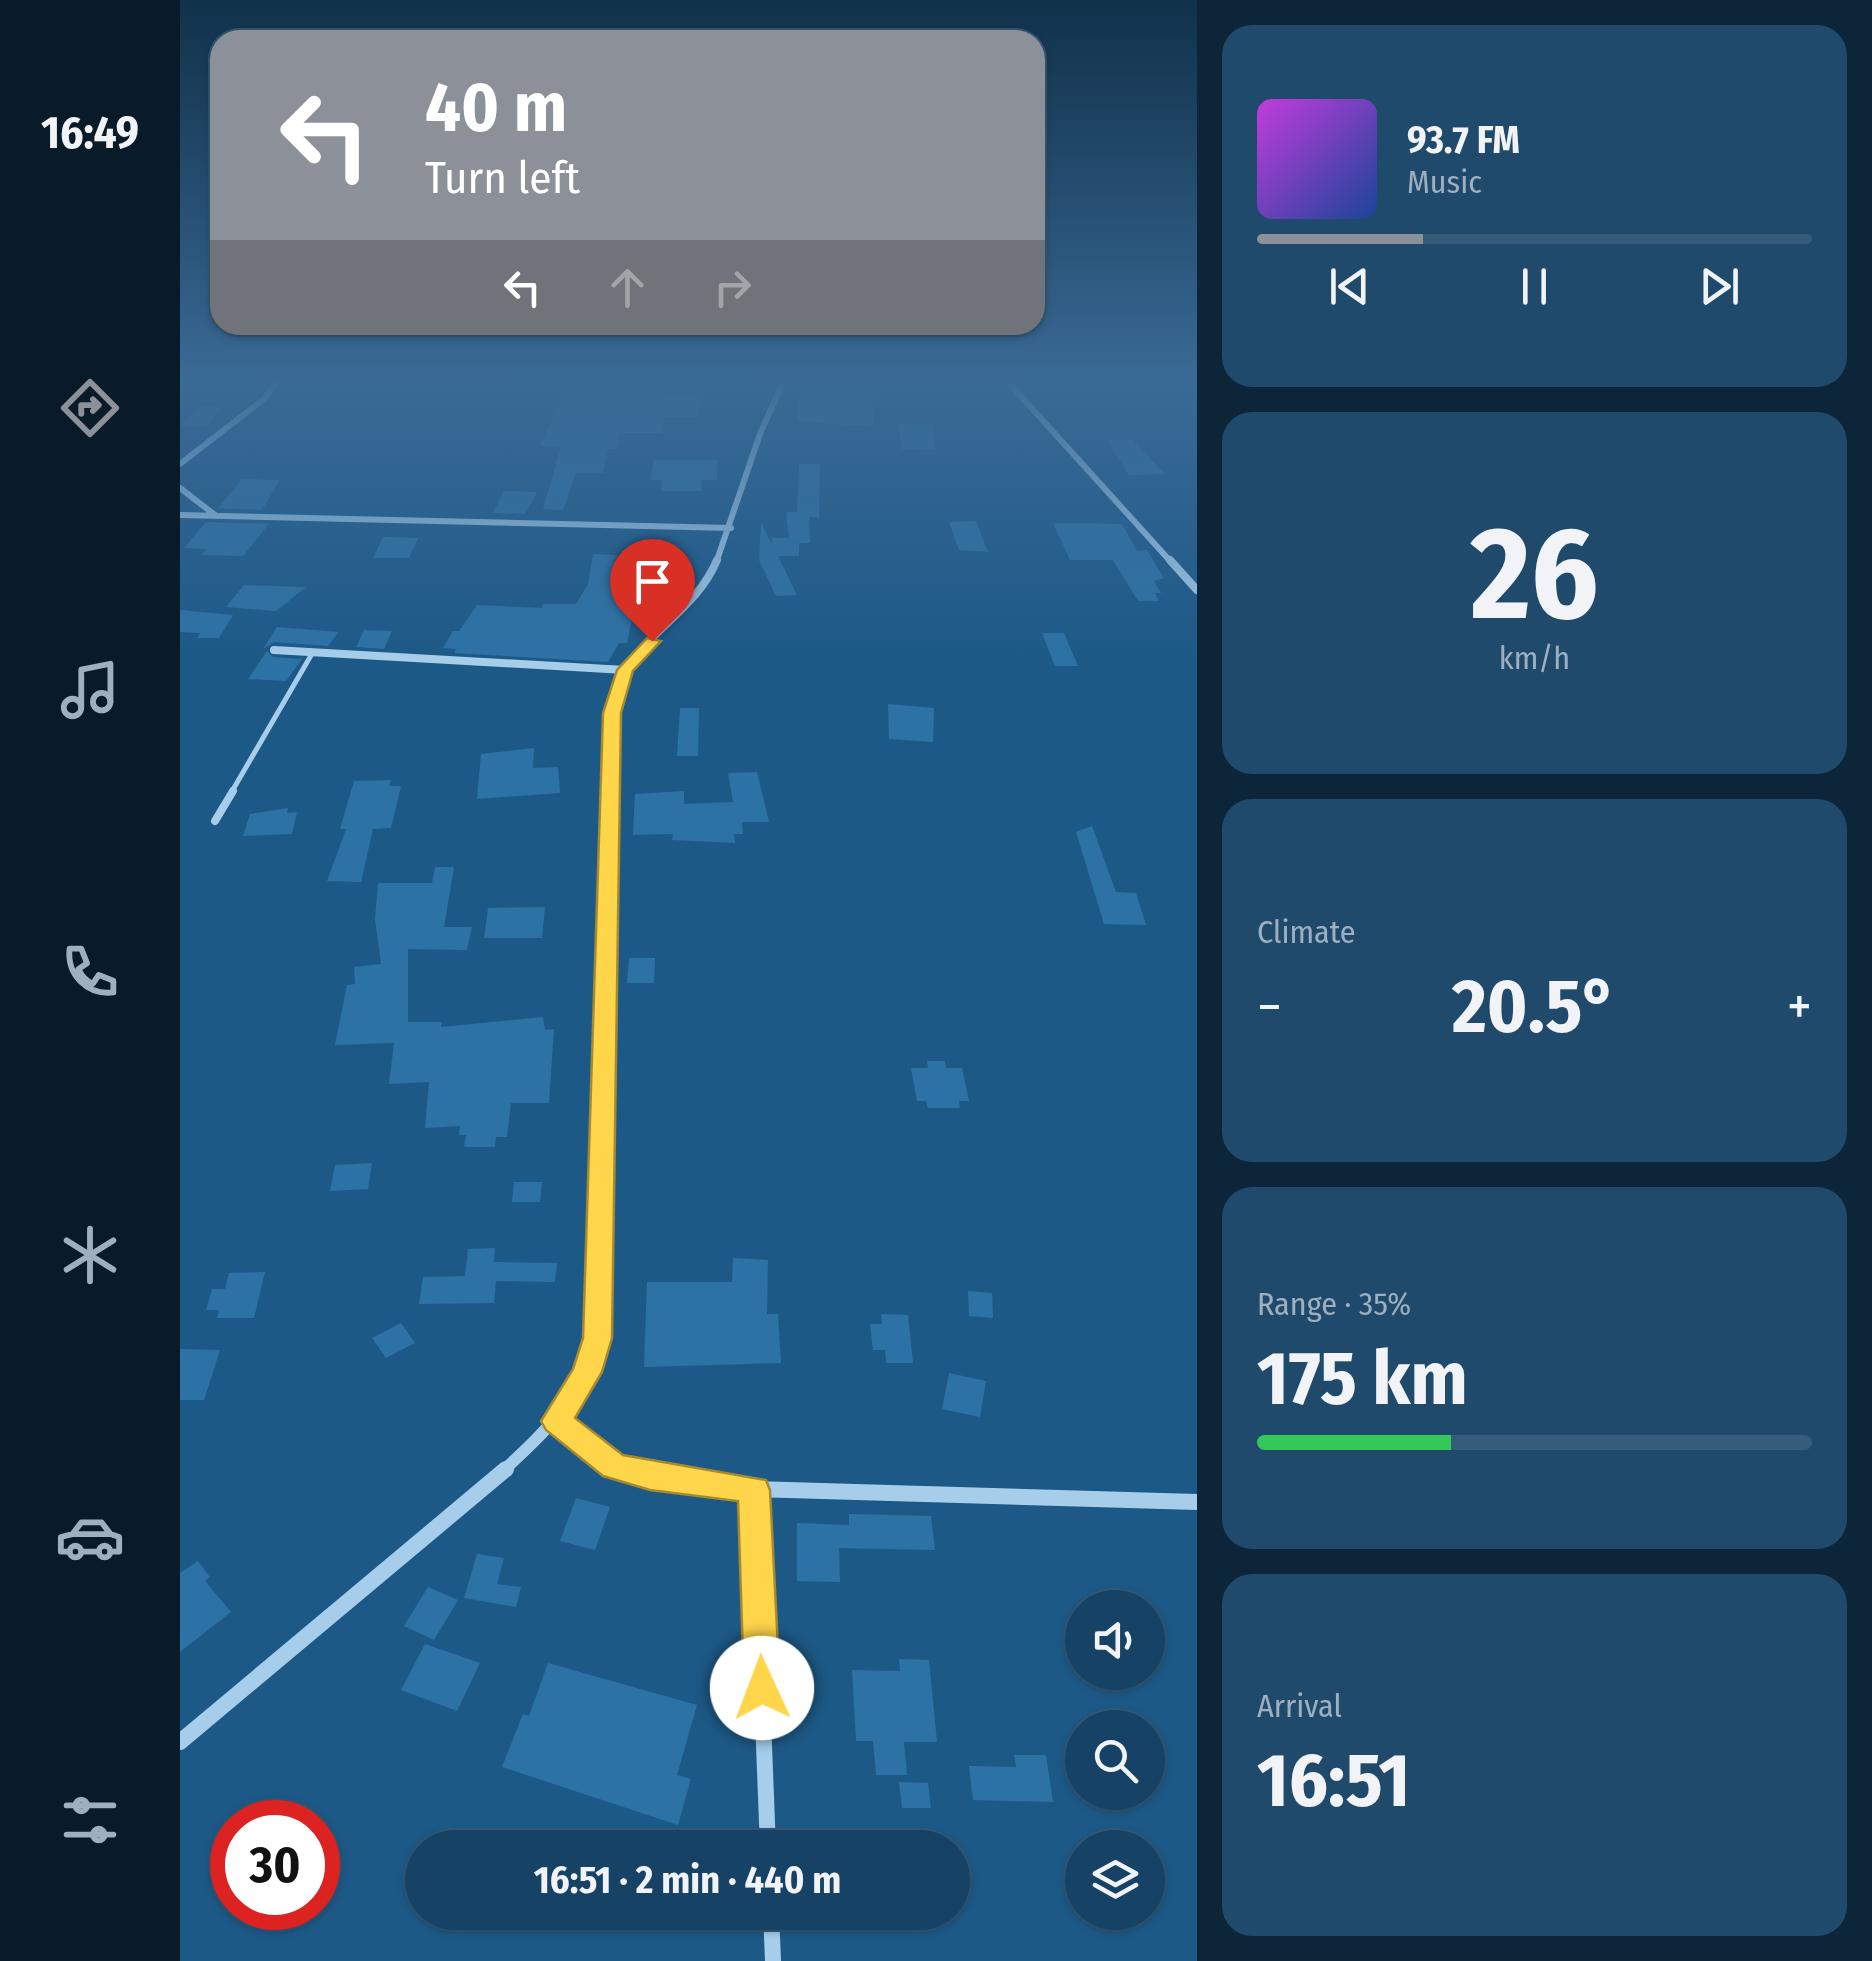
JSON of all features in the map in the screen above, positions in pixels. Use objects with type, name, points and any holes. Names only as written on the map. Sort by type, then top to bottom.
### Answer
[{"type":"street","points":[[180,1742],[500,1474],[557,1421],[587,1372],[598,1338],[612,713],[625,670],[707,584],[731,528],[748,474]]},
{"type":"street","points":[[1091,474],[1197,590]]},
{"type":"street","points":[[180,488],[216,515]]},
{"type":"street","points":[[180,514],[731,528]]},
{"type":"street","points":[[274,650],[625,670]]},
{"type":"street","points":[[557,1421],[614,1467],[650,1476],[754,1490],[1197,1502]]},
{"type":"street","points":[[754,1490],[767,1830]]},
{"type":"street","points":[[772,1930],[773,1961]]},
{"type":"lane","points":[[216,821],[314,652]]},
{"type":"building","points":[[553,474],[576,474],[563,510],[543,509]]},
{"type":"building","points":[[651,474],[717,474],[717,480],[702,480],[701,491],[661,491],[662,480],[650,480]]},
{"type":"building","points":[[799,474],[820,474],[819,518],[809,517],[810,543],[799,543],[799,556],[778,556],[797,595],[776,596],[759,560],[761,522],[772,545],[772,538],[789,538],[786,512],[797,512]]},
{"type":"building","points":[[242,479],[280,480],[262,510],[218,508]]},
{"type":"building","points":[[504,491],[537,492],[525,514],[493,513]]},
{"type":"building","points":[[976,521],[988,552],[959,550],[949,522]]},
{"type":"building","points":[[206,522],[269,524],[243,556],[202,555],[206,549],[184,548]]},
{"type":"building","points":[[1053,523],[1122,524],[1137,551],[1147,550],[1164,578],[1154,581],[1161,593],[1155,593],[1159,601],[1138,601],[1113,560],[1070,560]]},
{"type":"building","points":[[383,537],[418,538],[409,558],[373,558]]},
{"type":"building","points":[[593,554],[618,555],[614,561],[646,565],[624,592],[637,594],[627,643],[619,643],[608,662],[454,653],[456,649],[443,648],[477,605],[542,608],[543,604],[576,604],[588,584]]},
{"type":"building","points":[[244,585],[306,587],[276,611],[226,607]]},
{"type":"building","points":[[180,610],[233,615],[219,638],[197,638],[200,633],[180,632]]},
{"type":"building","points":[[277,627],[339,632],[328,646],[274,642],[263,649]]},
{"type":"building","points":[[364,630],[392,631],[384,649],[356,647]]},
{"type":"building","points":[[1042,633],[1064,633],[1078,666],[1055,666]]},
{"type":"building","points":[[267,651],[273,657],[302,659],[286,681],[248,679]]},
{"type":"building","points":[[888,704],[934,708],[933,742],[889,739]]},
{"type":"building","points":[[680,708],[699,708],[698,756],[677,756]]},
{"type":"building","points":[[534,748],[533,768],[558,767],[560,793],[477,799],[481,754]]},
{"type":"building","points":[[757,772],[769,822],[742,822],[743,834],[734,834],[735,843],[672,840],[673,834],[633,835],[635,794],[684,791],[684,804],[733,802],[728,773]]},
{"type":"building","points":[[391,780],[389,786],[401,786],[391,828],[373,829],[361,882],[327,881],[346,829],[340,829],[354,781]]},
{"type":"building","points":[[288,808],[287,813],[297,812],[292,834],[243,836],[250,814]]},
{"type":"building","points":[[1092,826],[1116,892],[1136,893],[1146,925],[1104,924],[1076,832]]},
{"type":"building","points":[[435,867],[454,867],[444,927],[472,927],[467,950],[408,949],[408,1022],[442,1022],[441,1027],[543,1017],[545,1030],[554,1029],[549,1103],[511,1103],[507,1137],[496,1137],[495,1147],[464,1147],[466,1135],[459,1135],[460,1126],[425,1128],[429,1082],[389,1084],[394,1043],[335,1045],[347,985],[355,984],[354,967],[381,964],[375,919],[378,883],[432,883]]},
{"type":"building","points":[[545,907],[542,938],[484,938],[488,908]]},
{"type":"building","points":[[629,958],[655,958],[654,983],[627,983]]},
{"type":"building","points":[[927,1061],[945,1061],[946,1068],[962,1068],[969,1101],[959,1101],[960,1108],[928,1108],[926,1101],[917,1101],[911,1068],[928,1068]]},
{"type":"building","points":[[372,1163],[368,1189],[330,1191],[335,1165]]},
{"type":"building","points":[[514,1182],[542,1182],[540,1202],[512,1202]]},
{"type":"building","points":[[495,1248],[494,1262],[557,1263],[555,1282],[496,1281],[494,1303],[419,1304],[423,1277],[465,1276],[468,1249]]},
{"type":"building","points":[[733,1258],[768,1260],[767,1314],[778,1314],[781,1363],[644,1367],[647,1282],[732,1282]]},
{"type":"building","points":[[265,1272],[254,1318],[217,1318],[219,1310],[206,1310],[212,1289],[225,1289],[229,1273]]},
{"type":"building","points":[[968,1291],[992,1293],[993,1318],[969,1316]]},
{"type":"building","points":[[881,1314],[908,1315],[913,1363],[886,1363],[885,1350],[873,1350],[870,1324],[882,1324]]},
{"type":"building","points":[[401,1323],[415,1343],[386,1358],[372,1338]]},
{"type":"building","points":[[180,1349],[220,1350],[204,1400],[180,1400]]},
{"type":"building","points":[[949,1373],[986,1381],[980,1417],[942,1409]]},
{"type":"building","points":[[576,1498],[610,1507],[595,1550],[560,1541]]},
{"type":"building","points":[[849,1514],[931,1516],[935,1550],[839,1548],[840,1582],[797,1581],[797,1523],[849,1525]]},
{"type":"building","points":[[477,1554],[504,1558],[497,1584],[521,1587],[516,1607],[464,1598]]},
{"type":"building","points":[[198,1561],[210,1577],[205,1581],[231,1612],[180,1652],[180,1573]]},
{"type":"building","points":[[428,1587],[458,1600],[434,1640],[404,1626]]},
{"type":"building","points":[[425,1644],[480,1663],[457,1711],[401,1690]]},
{"type":"building","points":[[899,1659],[929,1660],[937,1742],[904,1742],[907,1775],[876,1775],[873,1741],[856,1741],[852,1670],[900,1671]]},
{"type":"building","points":[[548,1663],[697,1705],[677,1775],[691,1779],[678,1825],[502,1767],[523,1714],[529,1716]]},
{"type":"building","points":[[1014,1755],[1046,1755],[1053,1802],[973,1800],[969,1766],[1016,1767]]},
{"type":"building","points":[[899,1782],[928,1783],[931,1808],[902,1808]]},
{"type":"route","points":[[652,641],[625,670],[612,713],[598,1338],[587,1372],[557,1421],[614,1467],[650,1476],[754,1490],[762,1688]]}]
